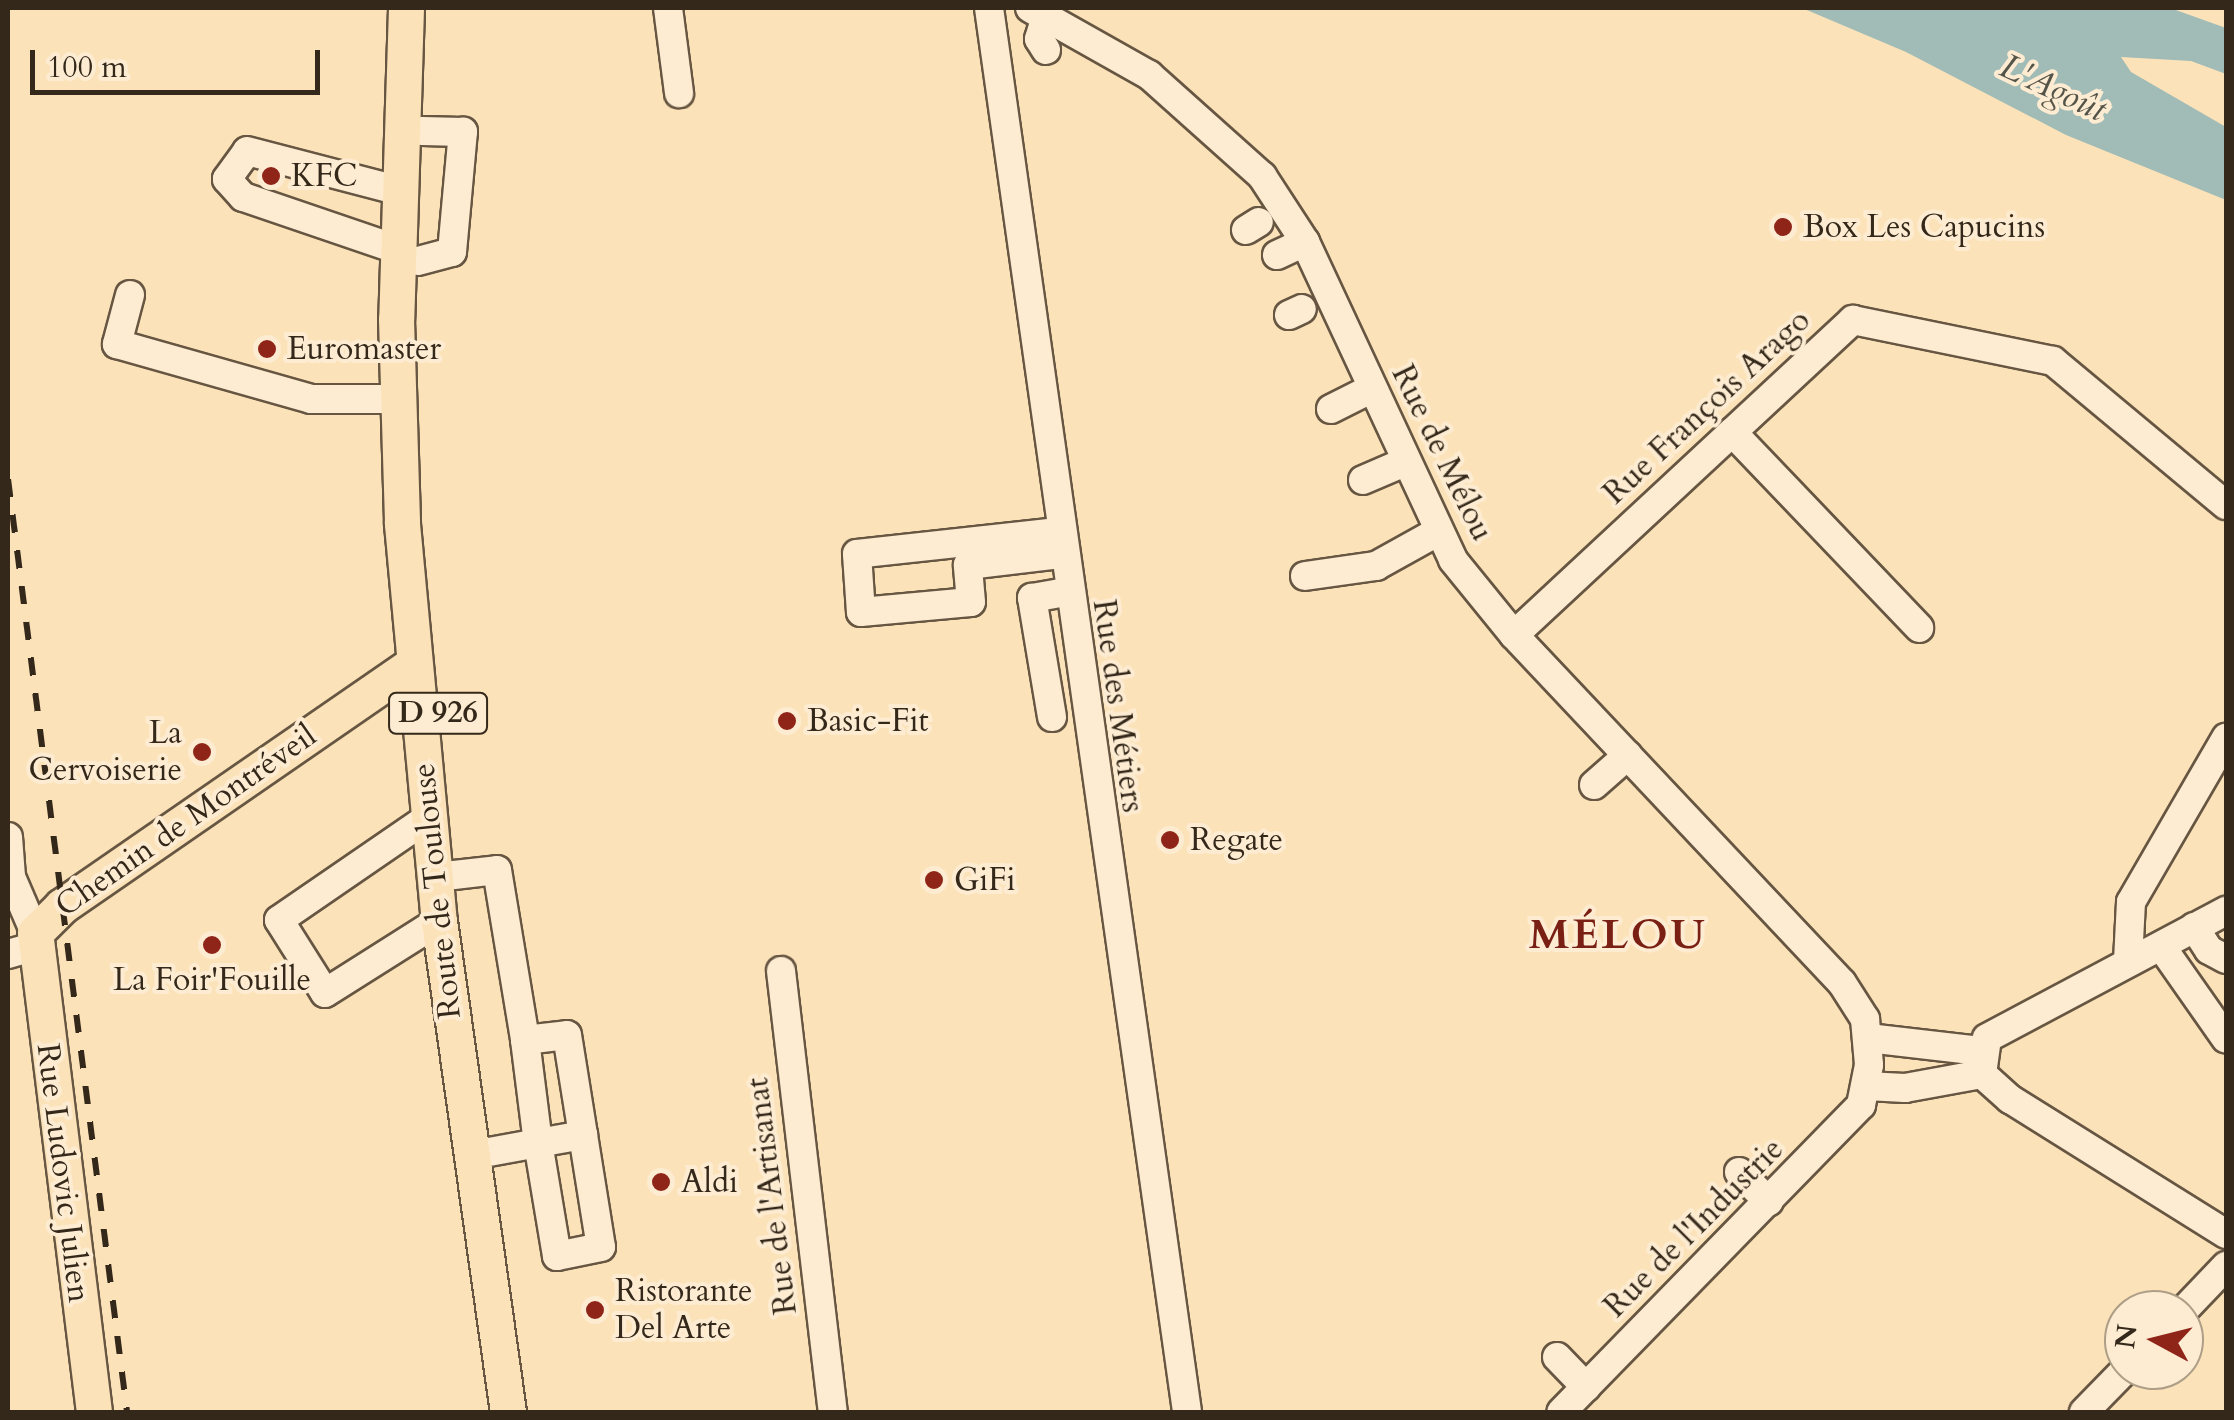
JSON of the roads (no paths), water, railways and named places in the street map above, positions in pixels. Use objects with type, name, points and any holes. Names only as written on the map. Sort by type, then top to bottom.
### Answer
[{"type":"main road","name":"Route de Toulouse","points":[[406,8],[401,191],[408,255],[398,399],[413,664],[440,921],[508,1412]]},
{"type":"main road","name":"D 926","points":[[424,8],[422,130],[408,255],[422,508],[454,876],[527,1412]]},
{"type":"main road","name":"Chemin de Montréveil","points":[[25,945],[62,906],[413,664]]},
{"type":"main road","name":"Chemin de Montréveil","points":[[341,713],[417,708]]},
{"type":"main road","name":"Rue Ludovic Julien","points":[[25,945],[94,1412]]},
{"type":"street","points":[[668,8],[678,93]]},
{"type":"street","name":"Rue des Métiers","points":[[989,8],[1060,543],[1187,1412]]},
{"type":"street","points":[[1038,12],[1039,39],[1046,50]]},
{"type":"street","name":"Rue de Mélou","points":[[1038,12],[1149,75],[1240,151],[1304,242],[1437,532],[1514,635],[1842,983],[1864,1019],[1868,1038]]},
{"type":"street","points":[[401,191],[337,170],[318,174],[247,150],[228,179],[243,197],[408,255]]},
{"type":"street","points":[[1278,256],[1304,242]]},
{"type":"street","points":[[130,295],[117,344],[311,399],[398,399]]},
{"type":"street","name":"Rue François Arago","points":[[1514,635],[1854,320],[2053,361],[2226,506]]},
{"type":"street","points":[[1331,408],[1371,390]]},
{"type":"street","points":[[1732,432],[1919,628]]},
{"type":"street","points":[[1364,480],[1405,462]]},
{"type":"street","points":[[1305,576],[1376,566],[1437,532]]},
{"type":"street","points":[[1060,543],[968,565],[970,602],[861,612],[857,554],[1060,543]]},
{"type":"street","points":[[1052,717],[1032,598],[1067,592]]},
{"type":"street","points":[[2128,961],[2131,902],[2226,738]]},
{"type":"street","points":[[1594,785],[1628,755]]},
{"type":"street","points":[[429,817],[280,920],[324,992],[440,921]]},
{"type":"street","points":[[8,837],[9,877],[25,945]]},
{"type":"street","points":[[454,876],[496,870],[557,1256],[601,1247],[567,1035],[525,1040]]},
{"type":"street","points":[[1866,1086],[1924,1085],[1981,1062],[2014,1020],[2226,911]]},
{"type":"street","points":[[2194,927],[2209,950],[2226,959]]},
{"type":"street","points":[[2161,946],[2226,1039]]},
{"type":"street","name":"Rue de l'Artisanat","points":[[781,971],[833,1412]]},
{"type":"street","points":[[1868,1038],[1922,1042],[1981,1062],[1999,1091],[2226,1234]]},
{"type":"street","name":"Rue de l'Industrie","points":[[1561,1412],[1847,1122],[1866,1086],[1868,1038]]},
{"type":"street","points":[[1922,1042],[1936,1062],[1924,1085]]},
{"type":"street","points":[[489,1152],[583,1135]]},
{"type":"street","points":[[1739,1172],[1769,1202]]},
{"type":"street","points":[[2203,1290],[2226,1266]]},
{"type":"street","points":[[1556,1357],[1586,1387]]},
{"type":"street","points":[[2084,1412],[2105,1390]]},
{"type":"water","name":"L'Agoût","points":[[1802,8],[2173,9],[2226,28],[2226,74],[2191,61],[2121,57],[2131,72],[2226,127],[2226,200],[2066,135],[1906,52]]},
{"type":"railway","points":[[8,479],[127,1412]]},
{"type":"place","name":"KFC","points":[[271,176]]},
{"type":"place","name":"Box Les Capucins","points":[[1783,227]]},
{"type":"place","name":"Euromaster","points":[[267,349]]},
{"type":"place","name":"Basic-Fit","points":[[787,721]]},
{"type":"place","name":"La Cervoiserie","points":[[202,752]]},
{"type":"place","name":"Regate","points":[[1170,840]]},
{"type":"place","name":"GiFi","points":[[934,880]]},
{"type":"place","name":"La Foir'Fouille","points":[[212,945]]},
{"type":"place","name":"Aldi","points":[[661,1182]]},
{"type":"place","name":"Ristorante Del Arte","points":[[595,1310]]},
{"type":"district","name":"MÉLOU","points":[[1618,935]]}]
